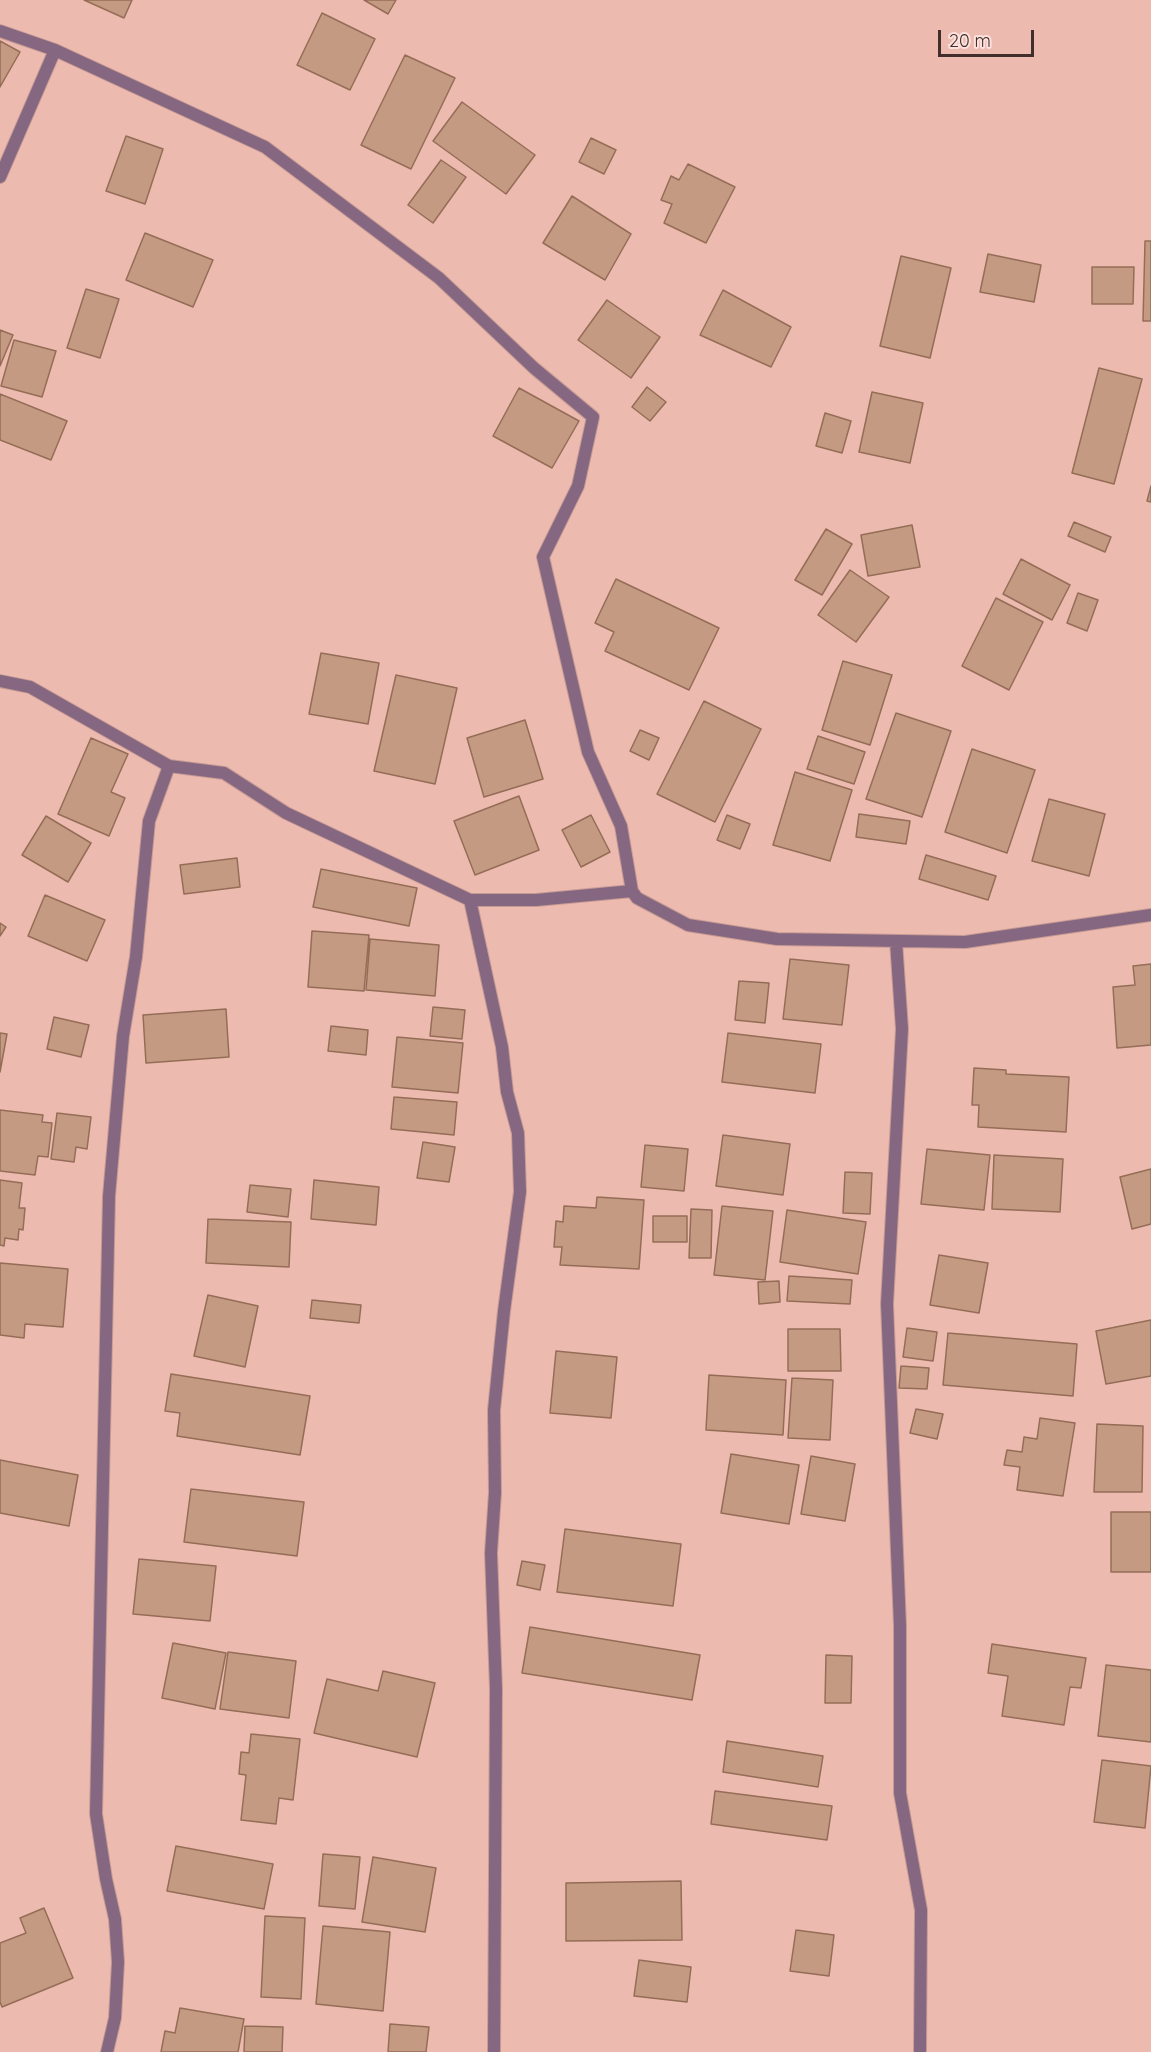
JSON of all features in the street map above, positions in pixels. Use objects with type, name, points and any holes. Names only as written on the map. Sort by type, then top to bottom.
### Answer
[{"type":"street","points":[[0,31],[55,50],[265,147],[439,278],[534,368],[593,417],[578,486],[543,557],[588,752],[621,826],[632,891],[637,898],[688,925],[777,939],[965,942],[1151,915]]},
{"type":"street","points":[[0,177],[55,50]]},
{"type":"street","points":[[0,681],[30,687],[170,766],[224,773],[286,813],[470,900],[536,900],[632,891]]},
{"type":"street","points":[[107,2052],[115,2018],[118,1962],[115,1919],[96,1814],[109,1196],[123,1036],[136,957],[149,820],[170,766]]},
{"type":"street","points":[[470,900],[502,1047],[507,1092],[518,1132],[520,1191],[494,1410],[495,1493],[491,1553],[496,1689],[494,2052]]},
{"type":"street","points":[[896,941],[902,1029],[887,1304],[900,1626],[900,1793],[921,1910],[920,2052]]},
{"type":"building","points":[[84,0],[132,0],[124,18]]},
{"type":"building","points":[[364,0],[396,0],[388,14]]},
{"type":"building","points":[[322,13],[375,39],[350,90],[297,65]]},
{"type":"building","points":[[0,41],[20,52],[0,87]]},
{"type":"building","points":[[405,55],[455,78],[411,169],[361,145]]},
{"type":"building","points":[[462,102],[535,155],[506,194],[433,141]]},
{"type":"building","points":[[126,136],[163,149],[145,204],[106,191]]},
{"type":"building","points":[[591,138],[616,150],[604,174],[579,162]]},
{"type":"building","points":[[441,160],[466,177],[433,223],[408,205]]},
{"type":"building","points":[[688,164],[735,187],[706,243],[664,223],[672,204],[661,200],[671,176],[679,180]]},
{"type":"building","points":[[572,196],[631,234],[605,280],[543,243]]},
{"type":"building","points":[[145,233],[213,260],[193,307],[126,280]]},
{"type":"building","points":[[1145,241],[1151,241],[1151,321],[1143,321]]},
{"type":"building","points":[[988,254],[1041,265],[1034,302],[980,292]]},
{"type":"building","points":[[901,256],[951,268],[930,358],[880,346]]},
{"type":"building","points":[[1092,267],[1134,267],[1133,304],[1092,304]]},
{"type":"building","points":[[86,289],[119,299],[100,358],[67,348]]},
{"type":"building","points":[[723,290],[791,327],[771,367],[700,335]]},
{"type":"building","points":[[607,300],[660,337],[631,378],[578,340]]},
{"type":"building","points":[[0,330],[13,335],[0,366]]},
{"type":"building","points":[[14,340],[56,351],[42,397],[1,386]]},
{"type":"building","points":[[1099,368],[1142,379],[1114,484],[1072,473]]},
{"type":"building","points":[[647,387],[666,402],[650,421],[632,407]]},
{"type":"building","points":[[519,388],[579,421],[552,468],[493,436]]},
{"type":"building","points":[[872,392],[923,403],[910,463],[859,452]]},
{"type":"building","points":[[0,394],[67,421],[51,460],[0,440]]},
{"type":"building","points":[[825,413],[851,421],[842,453],[816,446]]},
{"type":"building","points":[[1151,486],[1151,502],[1147,501]]},
{"type":"building","points":[[1074,522],[1111,537],[1105,552],[1068,536]]},
{"type":"building","points":[[912,525],[920,567],[868,576],[861,535]]},
{"type":"building","points":[[826,529],[852,544],[822,595],[795,580]]},
{"type":"building","points":[[1021,559],[1070,585],[1052,620],[1003,594]]},
{"type":"building","points":[[850,570],[889,597],[856,642],[818,615]]},
{"type":"building","points":[[616,579],[719,628],[689,690],[605,651],[614,632],[595,623]]},
{"type":"building","points":[[1078,593],[1098,600],[1087,631],[1067,623]]},
{"type":"building","points":[[996,598],[1043,622],[1009,690],[962,666]]},
{"type":"building","points":[[321,653],[379,663],[368,724],[309,714]]},
{"type":"building","points":[[843,661],[892,675],[870,745],[822,730]]},
{"type":"building","points":[[396,675],[457,688],[435,784],[374,771]]},
{"type":"building","points":[[704,701],[761,729],[715,822],[657,794]]},
{"type":"building","points":[[896,713],[951,731],[922,817],[866,799]]},
{"type":"building","points":[[525,720],[543,779],[484,797],[467,738]]},
{"type":"building","points":[[640,730],[659,738],[649,760],[630,751]]},
{"type":"building","points":[[818,736],[865,752],[854,784],[807,769]]},
{"type":"building","points":[[91,738],[128,754],[111,792],[125,798],[109,836],[58,814]]},
{"type":"building","points":[[972,749],[1035,770],[1007,853],[945,832]]},
{"type":"building","points":[[795,772],[852,790],[830,861],[773,845]]},
{"type":"building","points":[[519,796],[539,850],[475,875],[454,821]]},
{"type":"building","points":[[1049,799],[1105,814],[1089,876],[1032,861]]},
{"type":"building","points":[[859,814],[910,821],[906,844],[856,837]]},
{"type":"building","points":[[591,815],[610,852],[581,867],[562,830]]},
{"type":"building","points":[[727,815],[750,824],[740,849],[717,840]]},
{"type":"building","points":[[46,816],[91,843],[68,882],[22,855]]},
{"type":"building","points":[[926,855],[996,876],[988,900],[919,879]]},
{"type":"building","points":[[237,858],[240,887],[184,894],[180,865]]},
{"type":"building","points":[[321,869],[417,888],[409,926],[313,907]]},
{"type":"building","points":[[45,895],[105,920],[87,961],[28,936]]},
{"type":"building","points":[[0,923],[6,927],[0,936]]},
{"type":"building","points":[[312,931],[369,935],[364,991],[308,987]]},
{"type":"building","points":[[370,939],[439,945],[435,996],[366,990]]},
{"type":"building","points":[[790,959],[849,965],[842,1025],[783,1019]]},
{"type":"building","points":[[1151,964],[1151,1045],[1117,1048],[1113,987],[1135,985],[1133,966]]},
{"type":"building","points":[[739,981],[769,983],[765,1023],[735,1020]]},
{"type":"building","points":[[433,1007],[465,1010],[462,1039],[430,1036]]},
{"type":"building","points":[[226,1009],[229,1057],[146,1063],[143,1015]]},
{"type":"building","points":[[54,1017],[89,1025],[81,1057],[47,1049]]},
{"type":"building","points":[[331,1026],[368,1030],[366,1055],[328,1051]]},
{"type":"building","points":[[0,1033],[7,1034],[0,1072]]},
{"type":"building","points":[[728,1033],[821,1044],[815,1093],[722,1082]]},
{"type":"building","points":[[397,1037],[463,1043],[458,1093],[392,1087]]},
{"type":"building","points":[[974,1068],[1006,1070],[1006,1074],[1069,1077],[1066,1132],[978,1127],[979,1105],[972,1105]]},
{"type":"building","points":[[394,1097],[457,1102],[454,1135],[391,1129]]},
{"type":"building","points":[[0,1110],[43,1115],[42,1122],[52,1123],[48,1157],[38,1156],[35,1175],[0,1171]]},
{"type":"building","points":[[57,1113],[91,1117],[87,1149],[76,1147],[74,1162],[51,1159]]},
{"type":"building","points":[[723,1135],[790,1144],[783,1195],[716,1186]]},
{"type":"building","points":[[423,1142],[455,1147],[449,1182],[417,1178]]},
{"type":"building","points":[[645,1145],[688,1149],[684,1191],[641,1187]]},
{"type":"building","points":[[927,1149],[990,1155],[984,1210],[921,1204]]},
{"type":"building","points":[[994,1155],[1063,1159],[1060,1212],[992,1209]]},
{"type":"building","points":[[1151,1169],[1151,1224],[1132,1229],[1120,1177]]},
{"type":"building","points":[[845,1172],[872,1173],[870,1214],[843,1213]]},
{"type":"building","points":[[0,1180],[22,1183],[19,1208],[25,1208],[23,1230],[19,1229],[18,1240],[5,1238],[4,1246],[0,1245]]},
{"type":"building","points":[[314,1180],[379,1187],[376,1225],[311,1219]]},
{"type":"building","points":[[250,1185],[291,1189],[288,1217],[247,1212]]},
{"type":"building","points":[[597,1197],[644,1200],[639,1269],[560,1265],[562,1247],[554,1247],[556,1221],[563,1222],[564,1206],[596,1208]]},
{"type":"building","points":[[722,1206],[773,1211],[765,1280],[714,1275]]},
{"type":"building","points":[[691,1209],[712,1210],[711,1258],[689,1258]]},
{"type":"building","points":[[787,1210],[866,1222],[858,1274],[780,1262]]},
{"type":"building","points":[[653,1216],[687,1216],[687,1242],[653,1242]]},
{"type":"building","points":[[208,1219],[291,1222],[289,1267],[206,1263]]},
{"type":"building","points":[[939,1255],[988,1263],[979,1313],[930,1305]]},
{"type":"building","points":[[0,1263],[68,1269],[63,1327],[25,1324],[24,1338],[0,1335]]},
{"type":"building","points":[[789,1276],[852,1280],[850,1304],[787,1301]]},
{"type":"building","points":[[779,1281],[780,1302],[759,1304],[758,1282]]},
{"type":"building","points":[[208,1295],[258,1306],[245,1367],[194,1356]]},
{"type":"building","points":[[312,1300],[361,1305],[359,1323],[310,1318]]},
{"type":"building","points":[[1151,1320],[1151,1376],[1106,1384],[1096,1331]]},
{"type":"building","points":[[907,1328],[937,1332],[933,1361],[903,1357]]},
{"type":"building","points":[[788,1329],[840,1329],[841,1371],[788,1371]]},
{"type":"building","points":[[948,1333],[1077,1344],[1073,1396],[943,1385]]},
{"type":"building","points":[[556,1351],[617,1357],[611,1418],[550,1413]]},
{"type":"building","points":[[901,1366],[929,1368],[927,1389],[899,1388]]},
{"type":"building","points":[[171,1374],[310,1396],[300,1455],[177,1436],[180,1413],[165,1411]]},
{"type":"building","points":[[709,1375],[786,1380],[783,1435],[706,1430]]},
{"type":"building","points":[[792,1378],[833,1380],[830,1440],[788,1438]]},
{"type":"building","points":[[916,1409],[943,1414],[937,1439],[910,1433]]},
{"type":"building","points":[[1040,1418],[1075,1423],[1063,1496],[1017,1490],[1020,1467],[1004,1465],[1007,1450],[1022,1452],[1024,1437],[1037,1439]]},
{"type":"building","points":[[1097,1424],[1143,1426],[1142,1492],[1094,1492]]},
{"type":"building","points":[[731,1454],[799,1465],[789,1524],[721,1513]]},
{"type":"building","points":[[811,1456],[855,1464],[845,1521],[801,1514]]},
{"type":"building","points":[[0,1460],[78,1475],[69,1526],[0,1513]]},
{"type":"building","points":[[191,1489],[304,1502],[297,1556],[184,1542]]},
{"type":"building","points":[[1111,1512],[1151,1512],[1151,1572],[1111,1572]]},
{"type":"building","points":[[565,1529],[681,1544],[673,1606],[557,1592]]},
{"type":"building","points":[[139,1559],[216,1566],[210,1621],[133,1614]]},
{"type":"building","points":[[522,1561],[545,1565],[540,1590],[517,1585]]},
{"type":"building","points":[[530,1627],[700,1655],[692,1700],[522,1673]]},
{"type":"building","points":[[173,1643],[226,1653],[215,1709],[162,1698]]},
{"type":"building","points":[[992,1644],[1086,1658],[1081,1688],[1070,1687],[1064,1725],[1002,1716],[1008,1676],[988,1673]]},
{"type":"building","points":[[228,1652],[296,1661],[289,1718],[220,1709]]},
{"type":"building","points":[[826,1655],[852,1656],[851,1703],[825,1703]]},
{"type":"building","points":[[1106,1665],[1151,1670],[1151,1742],[1098,1736]]},
{"type":"building","points":[[383,1671],[435,1683],[417,1757],[314,1733],[327,1679],[378,1691]]},
{"type":"building","points":[[251,1734],[300,1739],[293,1800],[279,1798],[276,1824],[241,1820],[246,1775],[239,1774],[241,1752],[249,1753]]},
{"type":"building","points":[[727,1741],[823,1756],[818,1787],[723,1772]]},
{"type":"building","points":[[1102,1760],[1151,1766],[1145,1828],[1094,1822]]},
{"type":"building","points":[[715,1791],[832,1806],[827,1840],[711,1824]]},
{"type":"building","points":[[176,1846],[273,1864],[264,1909],[167,1891]]},
{"type":"building","points":[[323,1854],[360,1857],[355,1909],[319,1906]]},
{"type":"building","points":[[373,1857],[436,1868],[425,1932],[362,1922]]},
{"type":"building","points":[[681,1881],[682,1940],[566,1941],[566,1883]]},
{"type":"building","points":[[44,1908],[73,1978],[2,2007],[0,2002],[0,1943],[26,1933],[20,1918]]},
{"type":"building","points":[[265,1916],[305,1918],[301,1999],[261,1997]]},
{"type":"building","points":[[323,1926],[390,1932],[383,2011],[316,2004]]},
{"type":"building","points":[[796,1930],[834,1935],[829,1976],[790,1971]]},
{"type":"building","points":[[639,1960],[691,1967],[687,2002],[634,1996]]},
{"type":"building","points":[[180,2008],[244,2019],[238,2052],[161,2052],[165,2031],[175,2033]]},
{"type":"building","points":[[390,2024],[429,2027],[426,2052],[388,2052]]},
{"type":"building","points":[[245,2026],[283,2027],[282,2052],[244,2052]]}]
